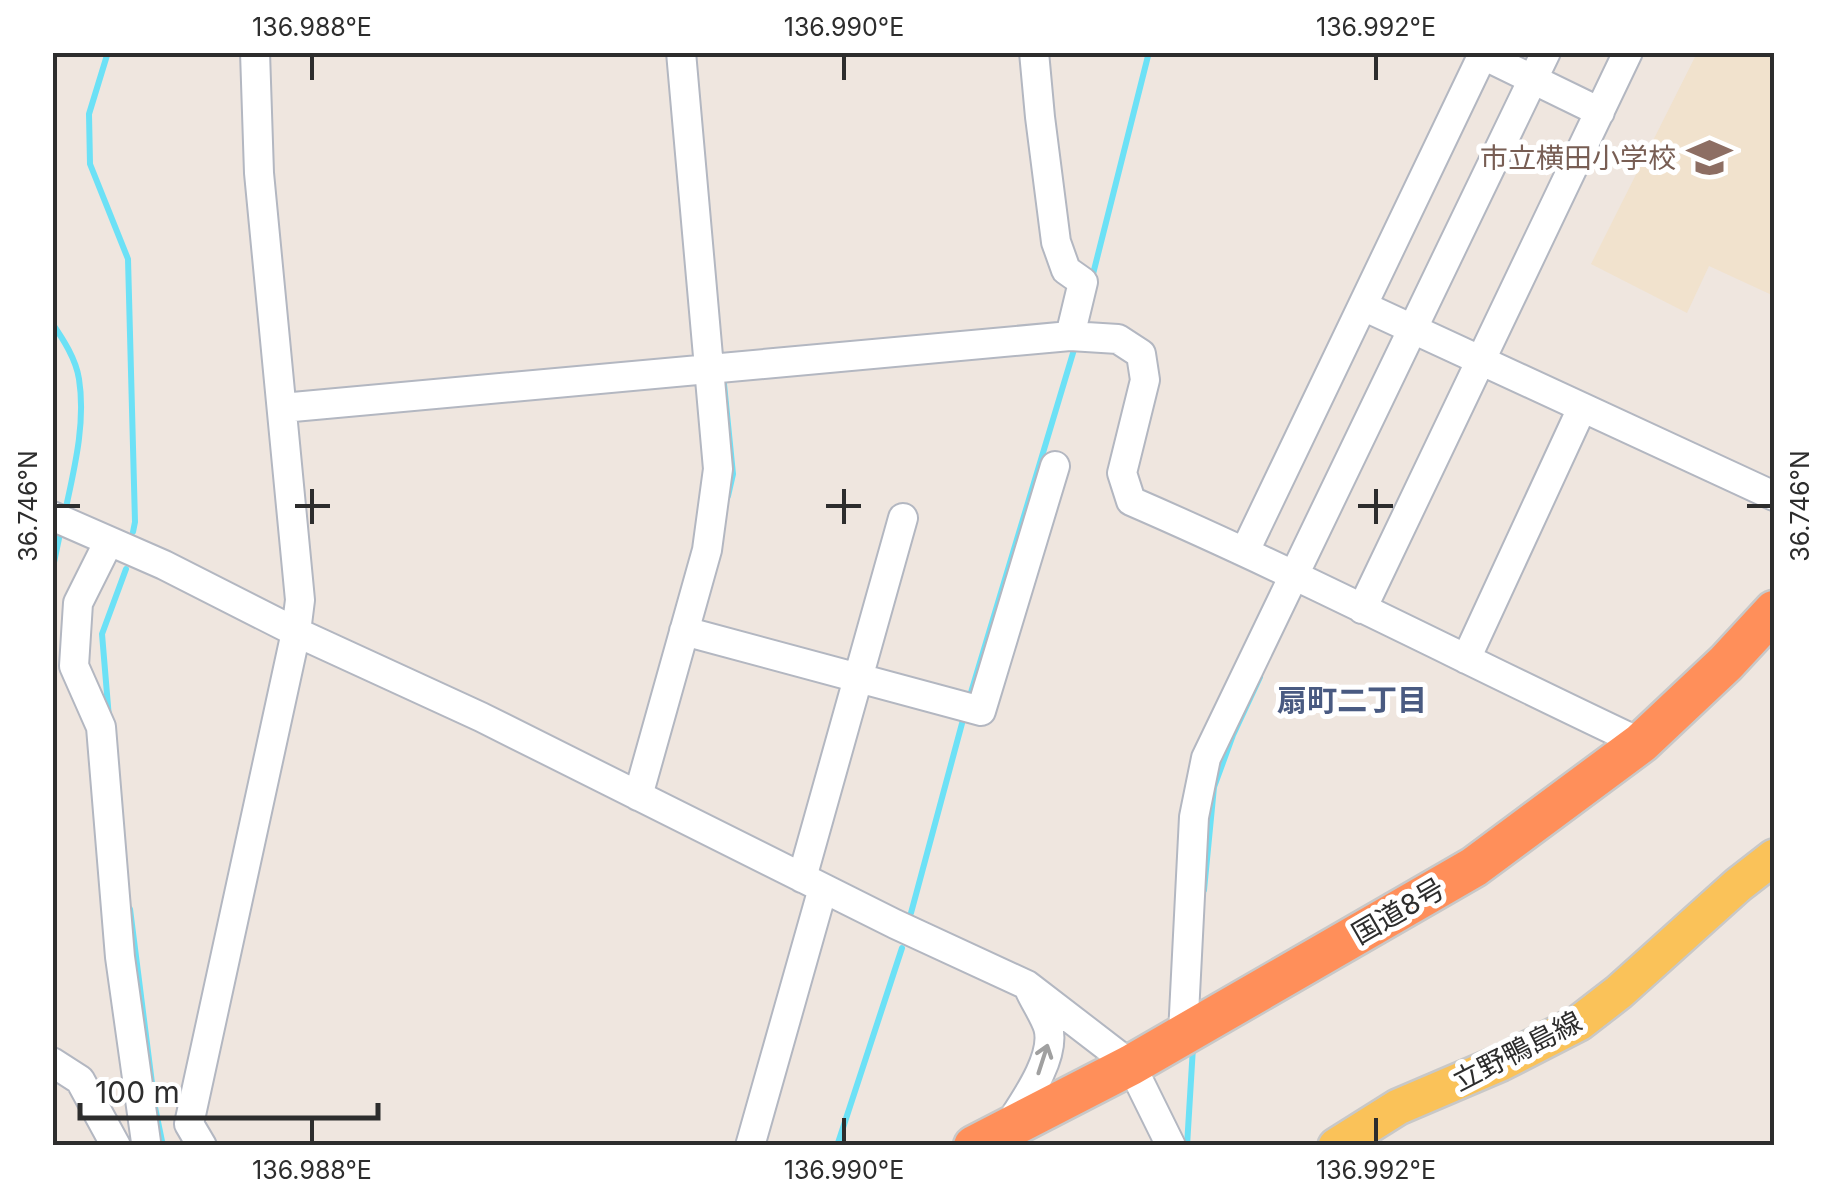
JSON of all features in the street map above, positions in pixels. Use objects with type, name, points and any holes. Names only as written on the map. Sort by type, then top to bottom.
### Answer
[{"type":"highway","name":"国道8号","points":[[990,1138],[1131,1065],[1474,867],[1642,743],[1726,663],[1774,610]]},
{"type":"main road","name":"立野鴨島線","points":[[1336,1146],[1398,1108],[1501,1063],[1580,1022],[1774,856]]},
{"type":"street","points":[[109,540],[78,603],[74,666],[100,727],[120,958],[144,1144],[170,1127],[195,1135],[300,600],[260,173],[256,52]]},
{"type":"street","points":[[638,796],[707,550],[718,468],[719,368],[681,52]]},
{"type":"street","points":[[1034,52],[1056,242],[1066,270],[1082,282],[1080,336]]},
{"type":"street","points":[[1183,1034],[1194,817],[1206,758],[1546,52]]},
{"type":"street","points":[[1362,609],[1628,52]]},
{"type":"street","points":[[1245,551],[1484,54],[1600,112]]},
{"type":"street","points":[[1363,306],[1774,496]]},
{"type":"street","points":[[282,408],[1080,336],[1118,339],[1140,354],[1145,380],[1122,472],[1131,501],[1245,551],[1642,743]]},
{"type":"street","points":[[1466,660],[1582,408]]},
{"type":"street","points":[[684,631],[981,711],[1055,466]]},
{"type":"street","points":[[52,516],[164,565],[296,632],[482,717],[812,883],[1027,985],[1131,1065],[1171,1146]]},
{"type":"street","points":[[750,1146],[858,677],[902,518]]},
{"type":"street","points":[[990,1138],[1029,1093],[1044,1062],[1049,1030],[1027,985]]},
{"type":"street","points":[[52,1062],[80,1080],[116,1146]]},
{"type":"shaded area","name":"市立横田小学校","points":[[1697,53],[1774,53],[1774,296],[1709,266],[1687,313],[1591,264]]},
{"type":"waterway","points":[[108,52],[89,114],[90,164],[128,259],[133,532]]},
{"type":"waterway","points":[[1091,282],[1149,52]]},
{"type":"waterway","points":[[52,323],[75,364],[81,396],[78,446],[65,512]]},
{"type":"waterway","points":[[969,699],[1076,343]]},
{"type":"waterway","points":[[723,374],[733,474],[728,496]]},
{"type":"waterway","points":[[52,572],[61,529]]},
{"type":"waterway","points":[[109,718],[102,634],[126,569]]},
{"type":"waterway","points":[[1204,890],[1214,787],[1260,677]]},
{"type":"waterway","points":[[911,913],[964,716]]},
{"type":"waterway","points":[[130,909],[163,1146]]},
{"type":"waterway","points":[[837,1146],[902,948]]},
{"type":"waterway","points":[[1187,1146],[1193,1047]]},
{"type":"place","name":"市立横田小学校","points":[[1709,158]]},
{"type":"district","name":"扇町二丁目","points":[[1352,700]]}]
